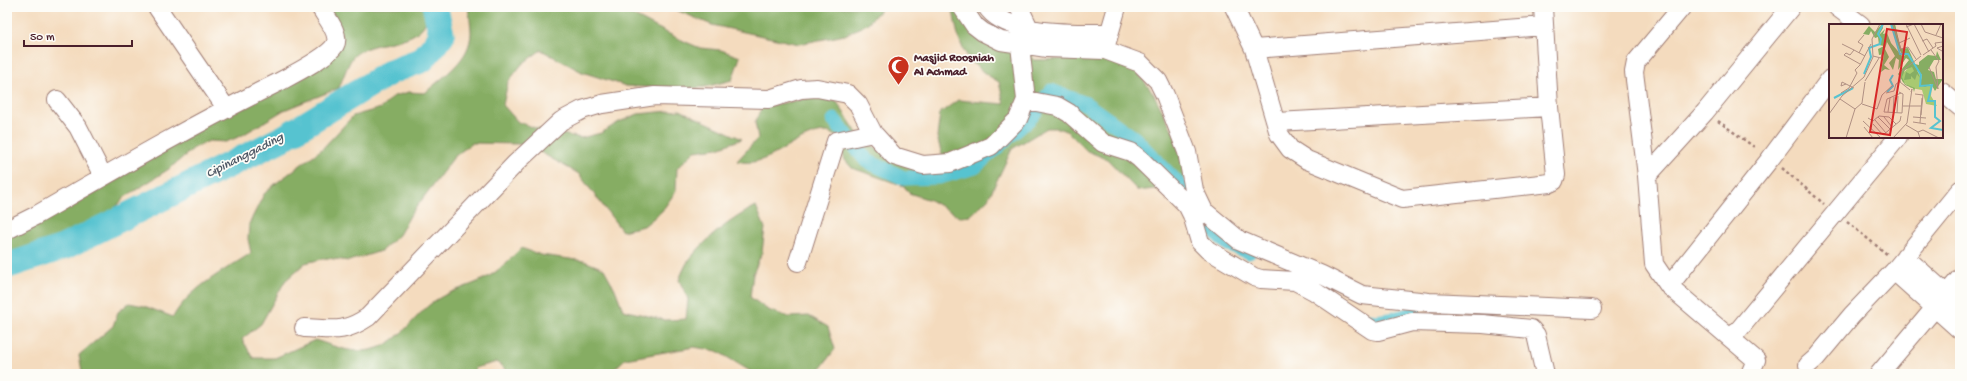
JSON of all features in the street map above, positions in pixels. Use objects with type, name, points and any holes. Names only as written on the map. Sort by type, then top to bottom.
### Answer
[{"type":"street","points":[[157,7],[226,108]]},
{"type":"street","points":[[7,230],[36,216],[103,176],[226,108],[297,73],[328,52],[335,45],[336,38],[334,31],[320,7]]},
{"type":"street","points":[[962,7],[974,25],[983,32],[1001,41],[1047,48],[1105,50],[1140,63],[1158,81],[1165,95],[1187,152],[1194,190],[1204,211],[1239,240],[1368,296],[1429,302],[1592,309]]},
{"type":"street","points":[[987,7],[991,14],[1001,20],[1029,28],[1051,32],[1109,33]]},
{"type":"street","points":[[1019,7],[1029,28]]},
{"type":"street","points":[[1105,50],[1117,7]]},
{"type":"street","points":[[1234,7],[1254,49],[1277,122],[1279,134],[1284,143],[1290,149],[1307,160],[1402,199],[1550,183],[1556,178],[1549,107],[1543,7]]},
{"type":"street","points":[[1682,7],[1636,62],[1634,72],[1647,176],[1653,262],[1669,286],[1732,338],[1756,360],[1750,374]]},
{"type":"street","points":[[1647,176],[1705,112],[1791,7]]},
{"type":"street","points":[[1837,7],[1860,24]]},
{"type":"street","points":[[1254,49],[1544,26]]},
{"type":"street","points":[[304,328],[343,329],[354,326],[368,317],[516,163],[561,121],[589,108],[602,104],[655,96],[769,99],[801,89],[817,88],[848,94],[858,104],[864,134],[894,156],[923,165],[950,163],[991,146],[1018,119],[1032,101],[1020,45]]},
{"type":"street","points":[[1669,286],[1829,80]]},
{"type":"street","points":[[1943,93],[1960,107]]},
{"type":"street","points":[[57,100],[78,127],[103,176]]},
{"type":"street","points":[[1032,101],[1057,106],[1069,113],[1103,143],[1130,152],[1145,163],[1187,205],[1192,215],[1200,242],[1208,250],[1254,277],[1261,279],[1295,281],[1314,291],[1372,330],[1412,322],[1484,324],[1531,330],[1536,335],[1545,374]]},
{"type":"street","points":[[1277,122],[1549,107]]},
{"type":"street","points":[[798,262],[836,141],[864,134]]},
{"type":"street","points":[[1732,338],[1836,214],[1897,138]]},
{"type":"street","points":[[1808,365],[1816,358],[1852,315],[1900,264],[1960,190]]},
{"type":"street","points":[[1900,264],[1940,301],[1960,330]]},
{"type":"street","points":[[1879,374],[1960,278]]},
{"type":"street","points":[[1940,301],[1960,306]]},
{"type":"path","points":[[1705,112],[1770,158],[1836,214],[1900,264]]},
{"type":"green space","points":[[329,7],[429,7],[426,22],[420,30],[412,36],[370,47],[360,51],[353,57],[339,88],[284,110],[241,136],[226,142],[209,141],[194,148],[169,169],[125,197],[113,210],[64,247],[40,256],[7,257],[7,227],[327,57]]},
{"type":"green space","points":[[468,7],[617,7],[681,40],[700,48],[721,50],[740,57],[732,80],[705,87],[679,89],[626,86],[582,72],[541,50],[522,64],[508,82],[503,105],[518,122],[538,129],[581,138],[601,133],[619,122],[638,114],[680,110],[742,139],[718,148],[695,151],[677,168],[676,191],[662,211],[644,226],[622,231],[579,174],[540,152],[518,144],[472,143],[454,157],[411,214],[399,235],[381,251],[349,261],[327,258],[305,263],[285,281],[261,324],[242,339],[253,358],[275,358],[315,340],[337,347],[359,351],[366,351],[382,346],[397,337],[435,301],[449,293],[491,275],[521,248],[541,255],[584,261],[604,269],[615,289],[623,310],[665,320],[686,319],[688,299],[679,280],[688,262],[696,252],[720,229],[756,206],[765,228],[762,252],[753,274],[750,297],[768,310],[789,317],[809,316],[828,327],[835,349],[821,368],[808,374],[755,374],[717,351],[694,347],[625,359],[609,374],[510,374],[497,362],[475,368],[475,374],[85,374],[82,371],[79,355],[113,326],[118,312],[129,303],[144,306],[173,317],[188,297],[208,281],[251,253],[248,239],[249,224],[264,194],[322,149],[353,116],[381,108],[394,96],[409,92],[425,93],[455,67],[466,51],[470,42],[471,29]]},
{"type":"green space","points":[[669,7],[883,7],[867,24],[845,35],[799,44],[712,25]]},
{"type":"green space","points":[[956,7],[975,7],[985,22],[1001,35],[1034,54],[1031,57],[1034,60],[1108,58],[1132,65],[1153,93],[1174,133],[1185,174],[1179,186],[1138,191],[1107,159],[1087,151],[1068,132],[1058,128],[1047,128],[1012,149],[988,199],[970,216],[960,217],[930,200],[909,193],[904,186],[852,168],[845,160],[837,137],[827,132],[814,134],[803,138],[771,156],[760,160],[749,162],[737,161],[758,138],[755,122],[762,107],[816,97],[837,102],[861,139],[899,162],[943,158],[937,137],[940,113],[958,100],[1004,104],[999,82],[978,68],[971,61],[961,44],[953,10]]},
{"type":"waterway","name":"Cipinanggading","points":[[7,266],[64,247],[283,138],[392,71],[422,60],[442,36],[435,7]]},
{"type":"waterway","points":[[834,120],[867,161],[904,178],[939,177],[975,167],[1031,117],[1051,91],[1086,104],[1134,138],[1187,193],[1208,226],[1228,244],[1249,252]]},
{"type":"waterway","points":[[1357,316],[1370,321],[1385,321],[1414,314]]},
{"type":"place","name":"Masjid Roosniah Al Achmad","points":[[898,86]]}]
